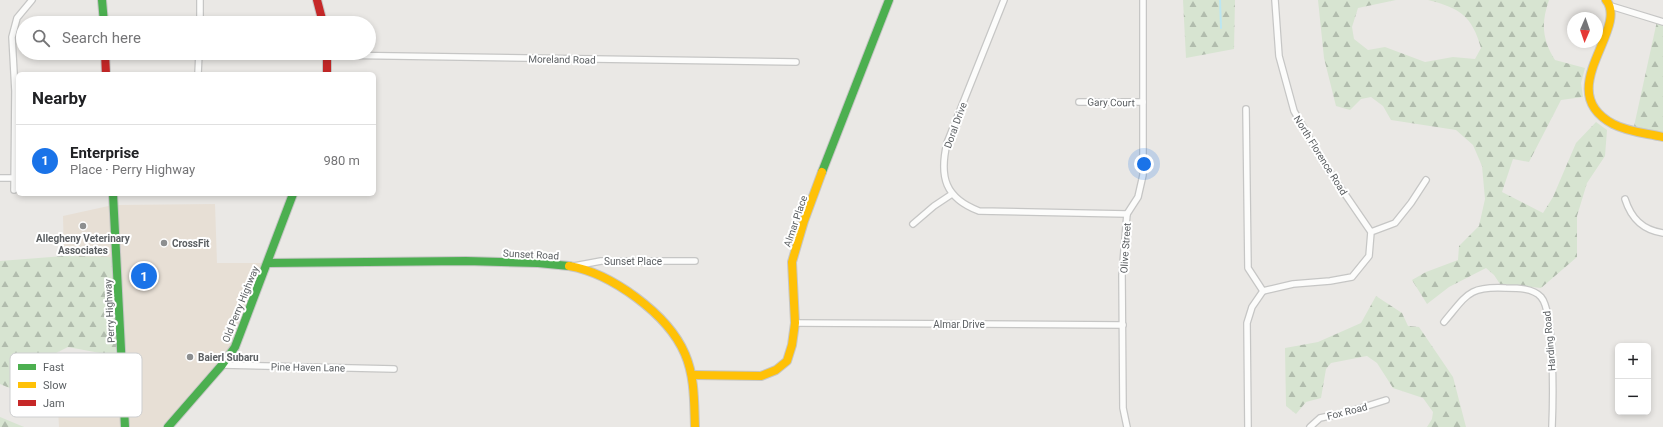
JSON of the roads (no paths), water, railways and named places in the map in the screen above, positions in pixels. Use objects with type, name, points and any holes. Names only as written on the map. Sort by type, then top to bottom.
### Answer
[{"type":"street","points":[[19,16],[32,0]]},
{"type":"street","points":[[102,0],[103,16]]},
{"type":"street","points":[[200,0],[200,16]]},
{"type":"street","points":[[317,0],[321,16]]},
{"type":"street","name":"Almar Place","points":[[693,376],[761,376],[776,370],[787,361],[792,345],[795,323],[792,262],[804,221],[842,118],[889,0]]},
{"type":"street","name":"Doral Drive","points":[[952,194],[944,171],[944,159],[947,143],[1004,0]]},
{"type":"street","name":"Olive Street","points":[[1127,427],[1123,408],[1122,275],[1128,214],[1138,196],[1143,175],[1142,0]]},
{"type":"street","name":"North Florence Road","points":[[1276,0],[1279,56],[1294,111],[1323,162],[1372,232]]},
{"type":"street","points":[[1608,3],[1663,22]]},
{"type":"street","points":[[1608,3],[1612,12],[1609,24],[1589,78],[1589,92],[1593,105],[1601,116],[1612,124],[1663,137]]},
{"type":"street","points":[[14,190],[15,91],[12,37],[16,22]]},
{"type":"street","name":"Moreland Road","points":[[376,55],[796,62]]},
{"type":"street","points":[[105,60],[106,72]]},
{"type":"street","points":[[198,72],[199,60]]},
{"type":"street","points":[[327,60],[327,72]]},
{"type":"street","name":"Gary Court","points":[[1079,102],[1143,102]]},
{"type":"street","points":[[1246,109],[1248,268],[1263,291]]},
{"type":"street","points":[[0,178],[14,178]]},
{"type":"street","points":[[1248,427],[1247,323],[1252,307],[1263,291],[1293,284],[1330,281],[1352,277],[1369,256],[1372,232],[1396,223],[1426,180]]},
{"type":"street","points":[[913,224],[934,206],[952,194],[964,205],[979,211],[1128,214]]},
{"type":"street","name":"Perry Highway","points":[[113,196],[121,353]]},
{"type":"street","name":"Old Perry Highway","points":[[168,427],[222,365],[235,347],[292,196]]},
{"type":"street","points":[[1626,198],[1629,212],[1636,221],[1646,228],[1663,233]]},
{"type":"street","name":"Sunset Place","points":[[570,266],[601,261],[695,261]]},
{"type":"street","name":"Sunset Road","points":[[268,263],[465,262],[570,266],[590,271],[610,281],[653,313],[664,323],[679,342],[693,376],[695,427]]},
{"type":"street","name":"Harding Road","points":[[1444,322],[1467,294],[1480,288],[1521,289],[1536,293],[1546,305],[1550,334],[1552,427]]},
{"type":"street","name":"Almar Drive","points":[[795,323],[1123,325]]},
{"type":"street","name":"Pine Haven Lane","points":[[222,365],[394,369]]},
{"type":"street","name":"Fox Road","points":[[1310,427],[1320,418],[1348,412],[1386,400]]},
{"type":"street","name":"Perry Highway","points":[[124,417],[125,427]]},
{"type":"waterway","points":[[1220,0],[1221,28]]},
{"type":"place","name":"Allegheny Veterinary Associates","points":[[83,226]]},
{"type":"place","name":"CrossFit","points":[[164,243]]},
{"type":"place","name":"Enterprise","points":[[144,276]]},
{"type":"place","name":"Baierl Subaru","points":[[190,357]]}]
